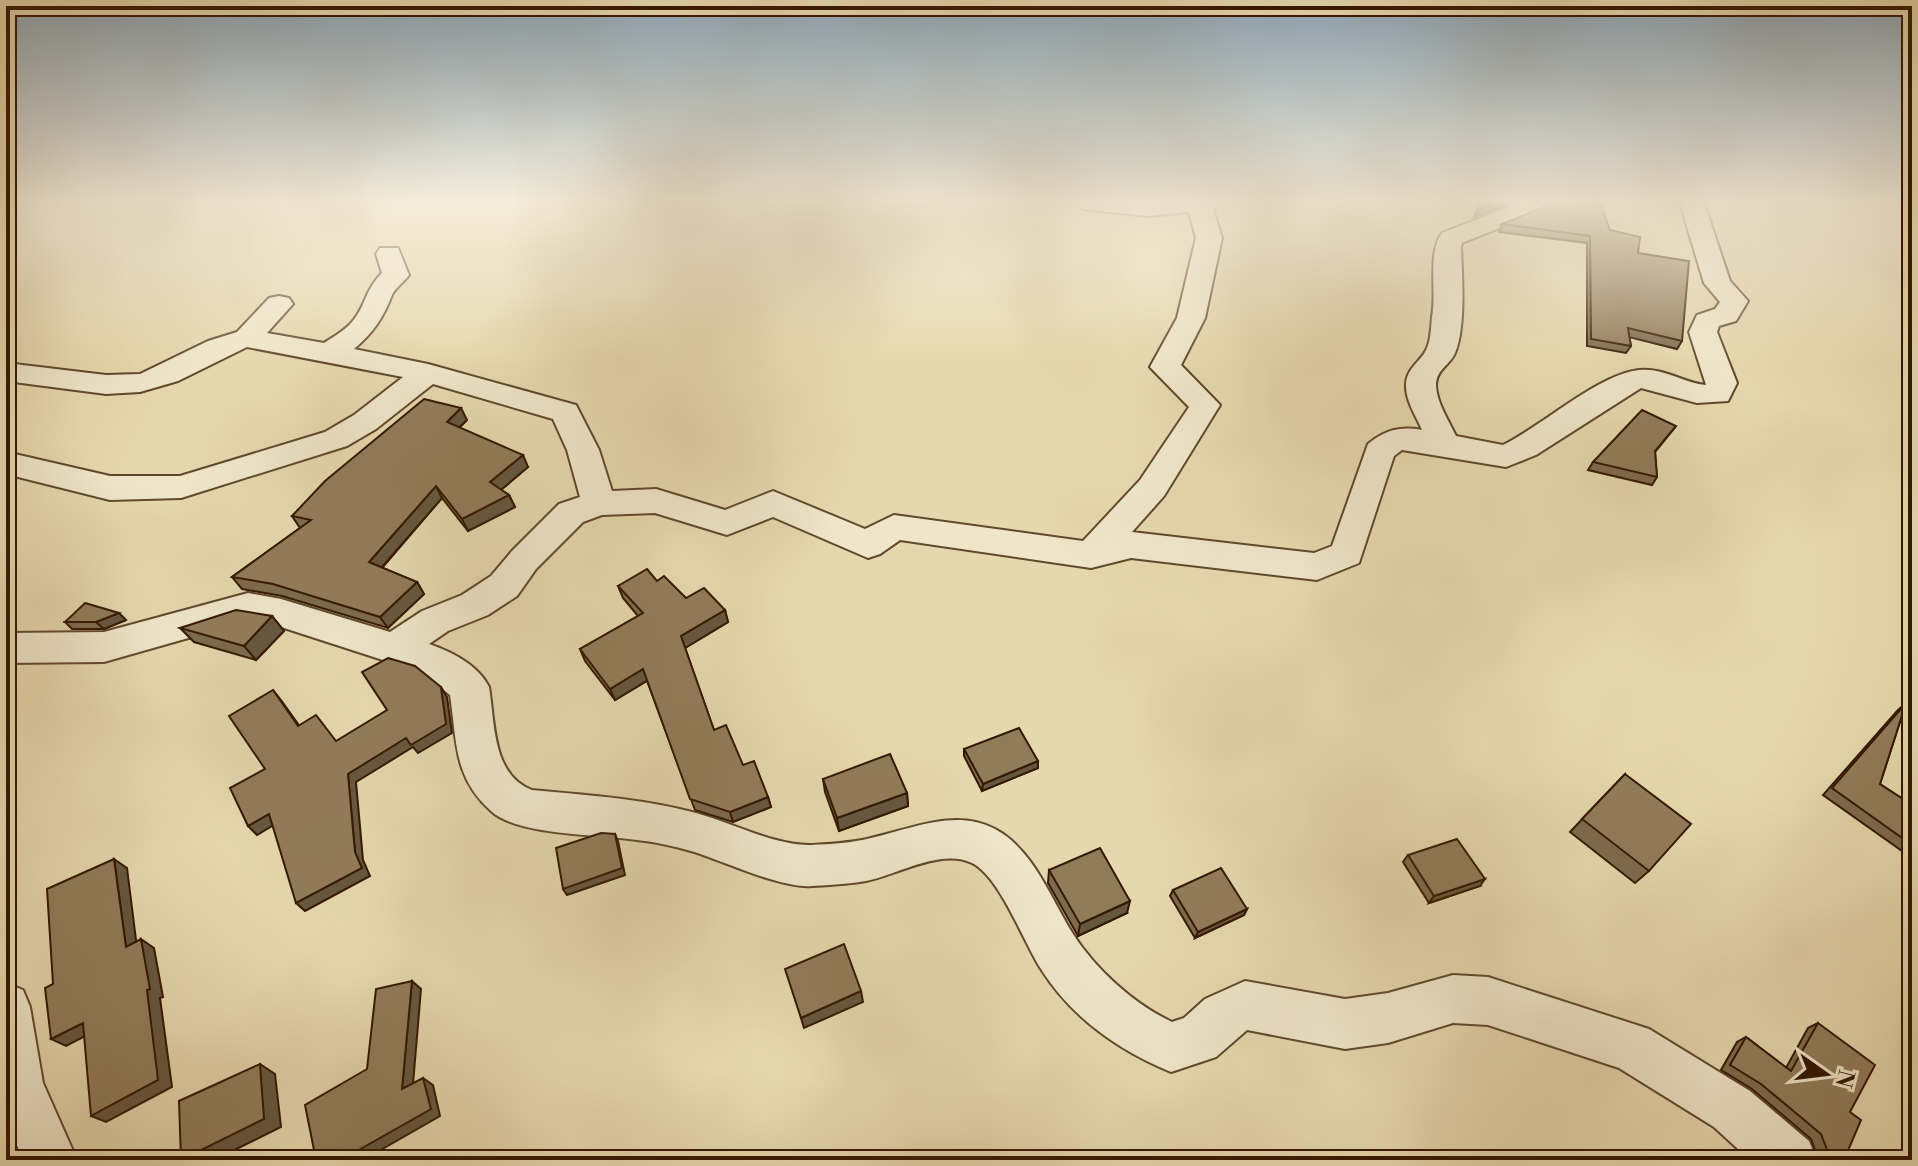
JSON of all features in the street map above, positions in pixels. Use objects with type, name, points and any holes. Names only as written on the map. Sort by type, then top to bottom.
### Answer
[{"type":"street","points":[[329,354],[361,329],[376,306],[380,290],[396,275],[390,257]]},
{"type":"street","points":[[1091,555],[1152,488],[1205,405],[1165,367],[1191,318],[1205,257]]},
{"type":"street","points":[[1444,444],[1422,395],[1421,381],[1427,366],[1441,352],[1449,300],[1448,257]]},
{"type":"street","points":[[394,649],[435,621],[475,605],[504,586],[524,560],[571,513],[599,503],[656,501],[727,523],[773,503],[868,545],[894,527],[1091,555],[1131,545],[1317,567],[1347,554],[1379,452],[1392,441],[1407,438],[1506,456],[1635,378],[1665,382],[1705,397],[1717,394],[1722,383],[1703,332],[1707,321],[1726,315],[1734,301],[1717,283],[1709,257]]},
{"type":"street","points":[[247,338],[279,304]]},
{"type":"street","points":[[6,372],[38,372],[67,380],[137,383],[173,371],[225,341],[247,338],[428,373],[490,387],[565,412],[583,450],[599,503]]},
{"type":"street","points":[[6,463],[53,477],[110,488],[181,487],[336,439],[365,422],[428,373]]},
{"type":"street","points":[[6,648],[104,647],[248,607],[281,613],[436,662],[469,687],[482,772],[508,800],[532,809],[664,825],[807,866],[867,860],[944,839],[979,843],[1003,860],[1059,955],[1105,1007],[1139,1032],[1171,1047],[1198,1039],[1222,1016],[1245,1005],[1345,1024],[1388,1018],[1453,999],[1488,1001],[1631,1047],[1732,1109],[1790,1160]]},
{"type":"street","points":[[6,1007],[18,1085],[50,1160]]},
{"type":"building","points":[[1590,257],[1666,257],[1689,261],[1682,341],[1628,328],[1631,346],[1591,339]]},
{"type":"building","points":[[424,399],[461,408],[447,422],[523,455],[490,482],[509,495],[462,519],[436,486],[369,562],[417,582],[380,617],[273,584],[232,577],[311,520],[292,516],[325,481]]},
{"type":"building","points":[[1642,410],[1676,426],[1655,451],[1657,477],[1593,462]]},
{"type":"building","points":[[647,569],[657,581],[664,576],[686,598],[704,588],[725,610],[681,636],[714,730],[726,725],[743,765],[754,761],[768,797],[730,812],[690,799],[643,669],[610,689],[580,649],[643,613],[618,586]]},
{"type":"building","points":[[85,603],[119,613],[96,622],[65,622]]},
{"type":"building","points":[[236,610],[272,616],[244,646],[180,628]]},
{"type":"building","points":[[388,658],[415,666],[441,687],[446,724],[411,745],[406,738],[348,774],[355,852],[362,868],[296,903],[269,814],[248,826],[230,788],[265,769],[229,716],[273,690],[298,726],[316,715],[336,741],[387,710],[362,672]]},
{"type":"building","points":[[1906,703],[1880,784],[1912,805],[1912,845],[1832,788]]},
{"type":"building","points":[[1019,728],[1038,761],[983,784],[964,749]]},
{"type":"building","points":[[890,754],[907,793],[837,818],[823,779]]},
{"type":"building","points":[[1625,774],[1691,824],[1649,871],[1582,819]]},
{"type":"building","points":[[601,833],[615,834],[622,868],[563,889],[556,848]]},
{"type":"building","points":[[1457,839],[1485,879],[1434,896],[1408,855]]},
{"type":"building","points":[[1100,848],[1130,901],[1080,924],[1049,870]]},
{"type":"building","points":[[114,859],[126,947],[141,939],[150,989],[147,990],[158,1080],[91,1116],[83,1023],[51,1039],[45,988],[53,984],[47,889]]},
{"type":"building","points":[[1221,868],[1247,909],[1198,932],[1173,890]]},
{"type":"building","points":[[844,944],[861,991],[801,1018],[785,969]]},
{"type":"building","points":[[412,981],[402,1089],[423,1078],[431,1109],[341,1160],[316,1160],[305,1105],[367,1069],[376,989]]},
{"type":"building","points":[[1818,1023],[1875,1065],[1850,1112],[1861,1120],[1844,1160],[1833,1160],[1821,1134],[1761,1084],[1730,1065],[1746,1037],[1791,1071]]},
{"type":"building","points":[[260,1064],[264,1119],[181,1160],[179,1101]]}]
